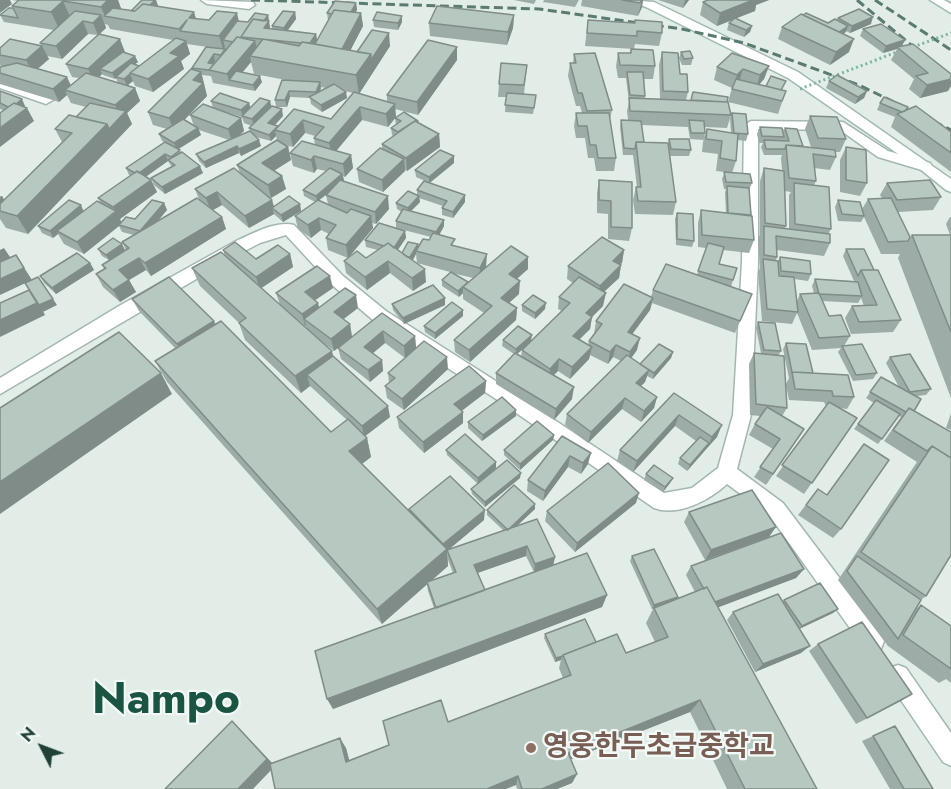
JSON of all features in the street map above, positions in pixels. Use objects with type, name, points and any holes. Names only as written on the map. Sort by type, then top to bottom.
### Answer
[{"type":"street","points":[[207,0],[249,5]]},
{"type":"street","points":[[633,0],[650,4],[793,75],[925,166],[951,187]]},
{"type":"street","points":[[936,0],[951,9]]},
{"type":"street","points":[[0,84],[46,100]]},
{"type":"street","points":[[0,387],[114,315],[252,241],[289,229],[338,280],[380,316],[499,392],[661,502],[687,499],[710,489],[726,472],[742,415],[750,262],[750,125],[843,126],[883,154],[925,166]]},
{"type":"street","points":[[726,472],[776,509],[887,661],[951,754]]},
{"type":"path","points":[[800,89],[951,33]]},
{"type":"building","points":[[19,0],[108,0],[101,7],[63,1],[51,12],[12,6]]},
{"type":"building","points":[[142,0],[155,0],[150,5],[143,4],[135,11],[131,11]]},
{"type":"building","points":[[622,0],[642,0],[640,3]]},
{"type":"building","points":[[753,0],[720,13],[703,2]]},
{"type":"building","points":[[335,1],[356,3],[351,12],[334,10],[332,14],[327,13]]},
{"type":"building","points":[[143,4],[194,12],[189,18],[209,20],[217,11],[237,13],[219,36],[180,31],[187,20],[179,29],[104,16],[113,8],[135,11]]},
{"type":"building","points":[[437,6],[514,15],[508,32],[429,23]]},
{"type":"building","points":[[9,8],[13,8],[18,18],[0,15]]},
{"type":"building","points":[[859,9],[873,17],[852,26],[838,18]]},
{"type":"building","points":[[334,10],[361,13],[342,49],[315,44]]},
{"type":"building","points":[[75,11],[101,15],[93,23],[83,21],[56,46],[40,43]]},
{"type":"building","points":[[283,11],[295,12],[284,28],[272,26]]},
{"type":"building","points":[[377,12],[402,16],[398,23],[373,20]]},
{"type":"building","points":[[255,13],[268,15],[264,21],[253,19],[242,38],[237,37],[233,42],[223,40],[237,21],[248,22]]},
{"type":"building","points":[[806,13],[828,23],[835,19],[848,26],[839,32],[803,15]]},
{"type":"building","points":[[801,14],[854,39],[836,52],[782,27]]},
{"type":"building","points":[[735,18],[752,26],[746,30],[729,23]]},
{"type":"building","points":[[253,19],[269,21],[264,28],[316,34],[310,43],[241,37]]},
{"type":"building","points":[[588,20],[662,22],[662,33],[637,31],[637,36],[587,33]]},
{"type":"building","points":[[881,24],[905,40],[886,46],[863,29]]},
{"type":"building","points":[[372,30],[389,33],[371,60],[371,54],[357,52]]},
{"type":"building","points":[[99,34],[120,39],[88,69],[66,64]]},
{"type":"building","points":[[237,37],[255,41],[227,74],[209,70]]},
{"type":"building","points":[[176,38],[186,41],[170,53],[179,56],[148,79],[130,73]]},
{"type":"building","points":[[10,39],[42,46],[26,60],[0,55],[0,48]]},
{"type":"building","points":[[263,39],[299,46],[302,42],[371,54],[356,75],[250,56]]},
{"type":"building","points":[[428,40],[457,47],[417,102],[387,95]]},
{"type":"building","points":[[913,44],[951,74],[951,79],[927,85],[916,76],[928,73],[897,47]]},
{"type":"building","points":[[206,47],[225,49],[221,55],[214,54],[208,63],[214,64],[209,70],[192,68]]},
{"type":"building","points":[[631,49],[653,50],[655,66],[620,65],[618,53],[631,53]]},
{"type":"building","points":[[690,51],[693,58],[684,59],[681,52]]},
{"type":"building","points":[[123,52],[135,56],[112,73],[100,69]]},
{"type":"building","points":[[662,52],[678,53],[680,74],[687,74],[688,92],[663,91]]},
{"type":"building","points":[[595,53],[612,110],[587,111],[582,93],[578,93],[570,63],[576,63],[574,54]]},
{"type":"building","points":[[732,53],[769,66],[760,75],[743,69],[737,75],[717,67]]},
{"type":"building","points":[[17,63],[67,77],[53,89],[0,73],[0,67]]},
{"type":"building","points":[[131,63],[139,66],[124,79],[116,77]]},
{"type":"building","points":[[501,63],[527,65],[524,85],[499,84]]},
{"type":"building","points":[[191,69],[201,72],[193,80],[203,83],[169,118],[148,112]]},
{"type":"building","points":[[236,71],[260,76],[253,85],[229,80]]},
{"type":"building","points":[[627,72],[643,72],[645,96],[630,95]]},
{"type":"building","points":[[86,73],[135,88],[115,105],[65,90]]},
{"type":"building","points":[[837,75],[867,91],[858,97],[829,81]]},
{"type":"building","points":[[771,76],[786,81],[781,90],[766,86]]},
{"type":"building","points":[[736,79],[786,91],[782,101],[732,89]]},
{"type":"building","points":[[282,80],[320,82],[316,92],[289,91],[285,100],[275,100]]},
{"type":"building","points":[[334,84],[346,92],[321,105],[309,97]]},
{"type":"building","points":[[0,91],[22,99],[8,107],[0,103]]},
{"type":"building","points":[[354,92],[395,104],[386,114],[360,107],[329,143],[314,138],[324,127],[303,120],[290,134],[275,130],[294,109],[331,119]]},
{"type":"building","points":[[693,92],[728,97],[727,102],[691,100]]},
{"type":"building","points":[[220,93],[249,103],[241,110],[211,101]]},
{"type":"building","points":[[507,93],[536,95],[534,108],[505,105]]},
{"type":"building","points":[[884,97],[908,107],[902,112],[880,103]]},
{"type":"building","points":[[260,98],[270,101],[252,119],[242,116]]},
{"type":"building","points":[[629,98],[728,102],[731,115],[630,111]]},
{"type":"building","points":[[14,103],[27,108],[0,128],[0,113]]},
{"type":"building","points":[[90,103],[126,111],[109,129],[107,124],[76,117]]},
{"type":"building","points":[[203,104],[241,118],[228,129],[190,115]]},
{"type":"building","points":[[272,106],[282,109],[268,123],[278,126],[269,135],[249,128]]},
{"type":"building","points":[[916,106],[951,132],[951,153],[897,114]]},
{"type":"building","points":[[404,112],[418,121],[398,132],[391,128],[401,121],[395,118]]},
{"type":"building","points":[[576,113],[609,113],[616,158],[598,158],[596,145],[590,145],[587,126],[578,126]]},
{"type":"building","points":[[732,113],[746,114],[748,134],[734,133]]},
{"type":"building","points":[[69,115],[107,124],[17,216],[0,211],[0,204],[72,133],[55,129]]},
{"type":"building","points":[[810,116],[837,117],[846,139],[818,138]]},
{"type":"building","points":[[183,119],[198,128],[174,143],[159,134]]},
{"type":"building","points":[[621,120],[641,121],[644,142],[636,142],[635,149],[624,148]]},
{"type":"building","points":[[689,120],[704,121],[705,133],[691,133]]},
{"type":"building","points":[[415,121],[439,134],[406,158],[382,144]]},
{"type":"building","points":[[760,127],[782,128],[784,137],[762,136]]},
{"type":"building","points":[[785,128],[797,129],[803,146],[786,145],[785,149],[766,149],[764,140],[789,141]]},
{"type":"building","points":[[707,129],[738,134],[736,161],[720,158],[722,141],[706,139]]},
{"type":"building","points":[[250,131],[259,140],[239,149],[237,146],[204,162],[196,154]]},
{"type":"building","points":[[669,139],[689,139],[691,150],[671,149]]},
{"type":"building","points":[[277,140],[288,147],[262,163],[282,176],[268,185],[237,165]]},
{"type":"building","points":[[302,141],[351,155],[343,164],[314,156],[311,160],[290,153]]},
{"type":"building","points":[[165,142],[180,150],[171,157],[165,154],[139,173],[126,168]]},
{"type":"building","points":[[636,142],[668,143],[676,202],[638,201],[636,187],[641,187]]},
{"type":"building","points":[[786,145],[835,150],[836,157],[813,154],[816,181],[789,178]]},
{"type":"building","points":[[846,147],[866,150],[867,183],[846,180]]},
{"type":"building","points":[[380,148],[404,159],[382,180],[357,169]]},
{"type":"building","points":[[440,150],[454,156],[429,177],[415,170]]},
{"type":"building","points":[[182,152],[200,166],[162,187],[151,178],[175,165],[168,160]]},
{"type":"building","points":[[234,168],[272,200],[245,216],[217,192],[206,198],[195,189]]},
{"type":"building","points":[[330,168],[342,174],[316,196],[303,190]]},
{"type":"building","points":[[764,168],[784,171],[786,226],[765,223]]},
{"type":"building","points":[[137,171],[151,180],[113,207],[98,198]]},
{"type":"building","points":[[724,172],[750,174],[752,183],[726,182]]},
{"type":"building","points":[[340,180],[388,196],[375,212],[326,195]]},
{"type":"building","points":[[599,180],[632,182],[632,228],[611,227],[611,201],[599,200]]},
{"type":"building","points":[[930,180],[941,197],[897,200],[887,183]]},
{"type":"building","points":[[424,181],[465,195],[453,212],[442,208],[447,201],[417,190]]},
{"type":"building","points":[[794,183],[829,187],[831,229],[795,224]]},
{"type":"building","points":[[727,186],[749,188],[751,215],[728,213]]},
{"type":"building","points":[[408,191],[419,196],[408,208],[396,203]]},
{"type":"building","points":[[289,196],[300,204],[281,215],[272,208]]},
{"type":"building","points":[[197,198],[222,217],[145,263],[139,258],[119,270],[129,280],[113,290],[96,274],[106,268],[102,265],[129,248],[122,242]]},
{"type":"building","points":[[891,198],[910,237],[908,241],[888,242],[868,199]]},
{"type":"building","points":[[69,200],[81,205],[50,231],[38,226]]},
{"type":"building","points":[[152,200],[164,203],[140,231],[119,225],[126,217],[135,219]]},
{"type":"building","points":[[318,200],[347,213],[351,209],[371,216],[346,245],[326,238],[336,225],[319,218],[308,225],[295,216]]},
{"type":"building","points":[[838,200],[860,202],[864,216],[842,214]]},
{"type":"building","points":[[97,201],[116,211],[77,242],[57,231]]},
{"type":"building","points":[[403,209],[444,220],[436,232],[396,221]]},
{"type":"building","points":[[701,210],[752,216],[754,240],[702,235]]},
{"type":"building","points":[[677,213],[693,214],[694,241],[677,239]]},
{"type":"building","points":[[379,223],[405,231],[394,248],[388,243],[384,246],[365,240]]},
{"type":"building","points":[[764,226],[830,234],[830,243],[776,236],[777,257],[764,255]]},
{"type":"building","points":[[433,233],[455,239],[451,245],[487,254],[480,268],[416,251],[423,239],[429,240]]},
{"type":"building","points":[[912,235],[951,235],[951,332]]},
{"type":"building","points":[[602,237],[624,250],[613,261],[621,265],[600,286],[568,266]]},
{"type":"building","points":[[113,238],[122,244],[106,255],[98,249]]},
{"type":"building","points":[[235,242],[256,259],[278,245],[290,254],[256,277],[223,250]]},
{"type":"building","points":[[408,242],[418,244],[410,257],[402,253]]},
{"type":"building","points":[[388,243],[425,269],[412,278],[388,261],[365,277],[344,261],[357,251],[366,258]]},
{"type":"building","points":[[708,243],[724,247],[719,264],[737,268],[733,280],[698,271]]},
{"type":"building","points":[[511,246],[528,257],[509,274],[520,281],[501,298],[517,308],[469,350],[454,340],[492,306],[463,287]]},
{"type":"building","points":[[846,249],[864,249],[874,270],[861,270],[858,276]]},
{"type":"building","points":[[221,252],[332,351],[295,376],[239,323],[246,318],[192,268]]},
{"type":"building","points":[[77,253],[90,263],[52,288],[40,276]]},
{"type":"building","points":[[16,255],[24,268],[0,279],[0,262]]},
{"type":"building","points":[[780,257],[810,261],[811,274],[781,271]]},
{"type":"building","points":[[763,259],[778,261],[779,276],[794,277],[798,312],[767,309]]},
{"type":"building","points":[[666,264],[752,294],[740,321],[653,290]]},
{"type":"building","points":[[317,266],[330,276],[305,292],[318,303],[302,314],[276,293]]},
{"type":"building","points":[[861,270],[878,270],[901,320],[859,322],[852,306],[877,305]]},
{"type":"building","points":[[451,272],[468,282],[458,291],[442,280]]},
{"type":"building","points":[[38,277],[53,299],[39,305],[25,283]]},
{"type":"building","points":[[169,277],[214,321],[177,344],[132,299]]},
{"type":"building","points":[[579,277],[606,293],[586,313],[592,317],[573,336],[592,347],[572,367],[559,359],[550,369],[522,350],[570,303],[559,297]]},
{"type":"building","points":[[815,279],[858,282],[862,296],[819,294]]},
{"type":"building","points":[[624,284],[653,298],[628,332],[640,338],[630,352],[616,345],[610,352],[589,341],[602,324],[596,321]]},
{"type":"building","points":[[433,285],[445,298],[403,318],[392,304]]},
{"type":"building","points":[[345,288],[356,295],[334,312],[350,324],[331,339],[304,319]]},
{"type":"building","points":[[29,290],[37,303],[0,320],[0,303]]},
{"type":"building","points":[[819,293],[829,316],[841,315],[850,336],[819,338],[800,294]]},
{"type":"building","points":[[533,295],[546,303],[535,313],[522,305]]},
{"type":"building","points":[[452,302],[463,310],[435,333],[424,326]]},
{"type":"building","points":[[382,313],[415,336],[404,346],[383,331],[364,347],[382,360],[368,370],[338,348]]},
{"type":"building","points":[[221,321],[331,432],[348,419],[367,438],[349,451],[447,549],[377,609],[155,361]]},
{"type":"building","points":[[758,322],[775,323],[781,351],[764,350]]},
{"type":"building","points":[[518,326],[532,335],[516,349],[503,340]]},
{"type":"building","points":[[119,332],[161,373],[0,482],[0,408]]},
{"type":"building","points":[[424,341],[447,357],[402,399],[385,386],[395,378],[388,373]]},
{"type":"building","points":[[786,343],[806,344],[813,373],[792,372]]},
{"type":"building","points":[[659,344],[673,352],[654,373],[640,364]]},
{"type":"building","points":[[862,344],[877,373],[856,375],[842,346]]},
{"type":"building","points":[[515,353],[574,387],[556,409],[496,373]]},
{"type":"building","points":[[754,353],[784,356],[787,408],[756,404]]},
{"type":"building","points":[[910,354],[931,389],[910,392],[890,357]]},
{"type":"building","points":[[627,355],[649,370],[636,383],[657,397],[644,411],[625,398],[591,432],[567,414]]},
{"type":"building","points":[[333,356],[388,406],[362,426],[307,375]]},
{"type":"building","points":[[469,366],[486,381],[454,404],[463,412],[423,442],[397,417]]},
{"type":"building","points":[[792,372],[848,375],[854,397],[833,396],[832,391],[795,389]]},
{"type":"building","points":[[881,377],[921,399],[914,411],[909,408],[906,412],[870,392]]},
{"type":"building","points":[[674,393],[722,425],[712,437],[679,415],[637,461],[620,450]]},
{"type":"building","points":[[502,397],[516,410],[483,435],[468,422]]},
{"type":"building","points":[[876,400],[900,414],[882,439],[858,424]]},
{"type":"building","points":[[829,402],[857,418],[812,483],[782,465]]},
{"type":"building","points":[[767,407],[804,429],[773,474],[760,467],[780,439],[755,424]]},
{"type":"building","points":[[909,408],[951,432],[951,458],[932,446],[927,451],[893,430]]},
{"type":"building","points":[[537,421],[554,435],[520,464],[504,450]]},
{"type":"building","points":[[465,434],[496,462],[478,478],[446,450]]},
{"type":"building","points":[[562,436],[591,453],[583,463],[570,456],[545,491],[528,480]]},
{"type":"building","points":[[700,437],[709,443],[690,465],[680,458]]},
{"type":"building","points":[[864,444],[889,460],[841,529],[806,505],[818,489],[827,495]]},
{"type":"building","points":[[932,446],[951,458],[951,555],[926,596],[861,552]]},
{"type":"building","points":[[507,460],[521,473],[485,502],[471,489]]},
{"type":"building","points":[[608,463],[639,493],[577,543],[547,511]]},
{"type":"building","points":[[654,465],[673,478],[665,487],[646,474]]},
{"type":"building","points":[[450,476],[485,510],[443,544],[409,509]]},
{"type":"building","points":[[514,485],[535,504],[508,530],[487,510]]},
{"type":"building","points":[[752,490],[776,527],[711,550],[689,512]]},
{"type":"building","points":[[537,519],[555,557],[535,564],[527,546],[474,565],[485,590],[436,608],[427,582],[456,572],[447,550]]},
{"type":"building","points":[[781,533],[804,569],[715,602],[707,587],[704,589],[691,566]]},
{"type":"building","points":[[654,549],[678,597],[654,605],[632,556]]},
{"type":"building","points":[[587,553],[607,595],[327,699],[315,651]]},
{"type":"building","points":[[857,556],[921,600],[898,639],[847,571]]},
{"type":"building","points":[[820,583],[838,609],[802,626],[784,600]]},
{"type":"building","points":[[707,587],[817,789],[745,789],[700,700],[568,753],[577,774],[542,789],[522,789],[518,776],[487,789],[275,789],[270,764],[340,738],[346,762],[389,745],[383,721],[441,700],[448,722],[571,675],[563,655],[617,634],[626,653],[668,637],[654,608]]},
{"type":"building","points":[[778,594],[810,646],[763,664],[733,612]]},
{"type":"building","points":[[921,605],[951,626],[951,669],[903,635]]},
{"type":"building","points":[[585,619],[596,642],[556,658],[545,634]]},
{"type":"building","points":[[862,622],[912,694],[867,718],[818,644]]},
{"type":"building","points":[[232,721],[267,759],[238,789],[165,789]]},
{"type":"building","points":[[895,726],[933,789],[904,789],[873,736]]},
{"type":"railway","points":[[251,0],[539,9],[682,29],[744,43],[859,85],[951,130]]},
{"type":"railway","points":[[857,0],[951,78]]},
{"type":"railway","points":[[875,0],[951,50]]},
{"type":"place","name":"영웅한두초급중학교","points":[[531,748]]},
{"type":"district","name":"Nampo","points":[[166,702]]}]
